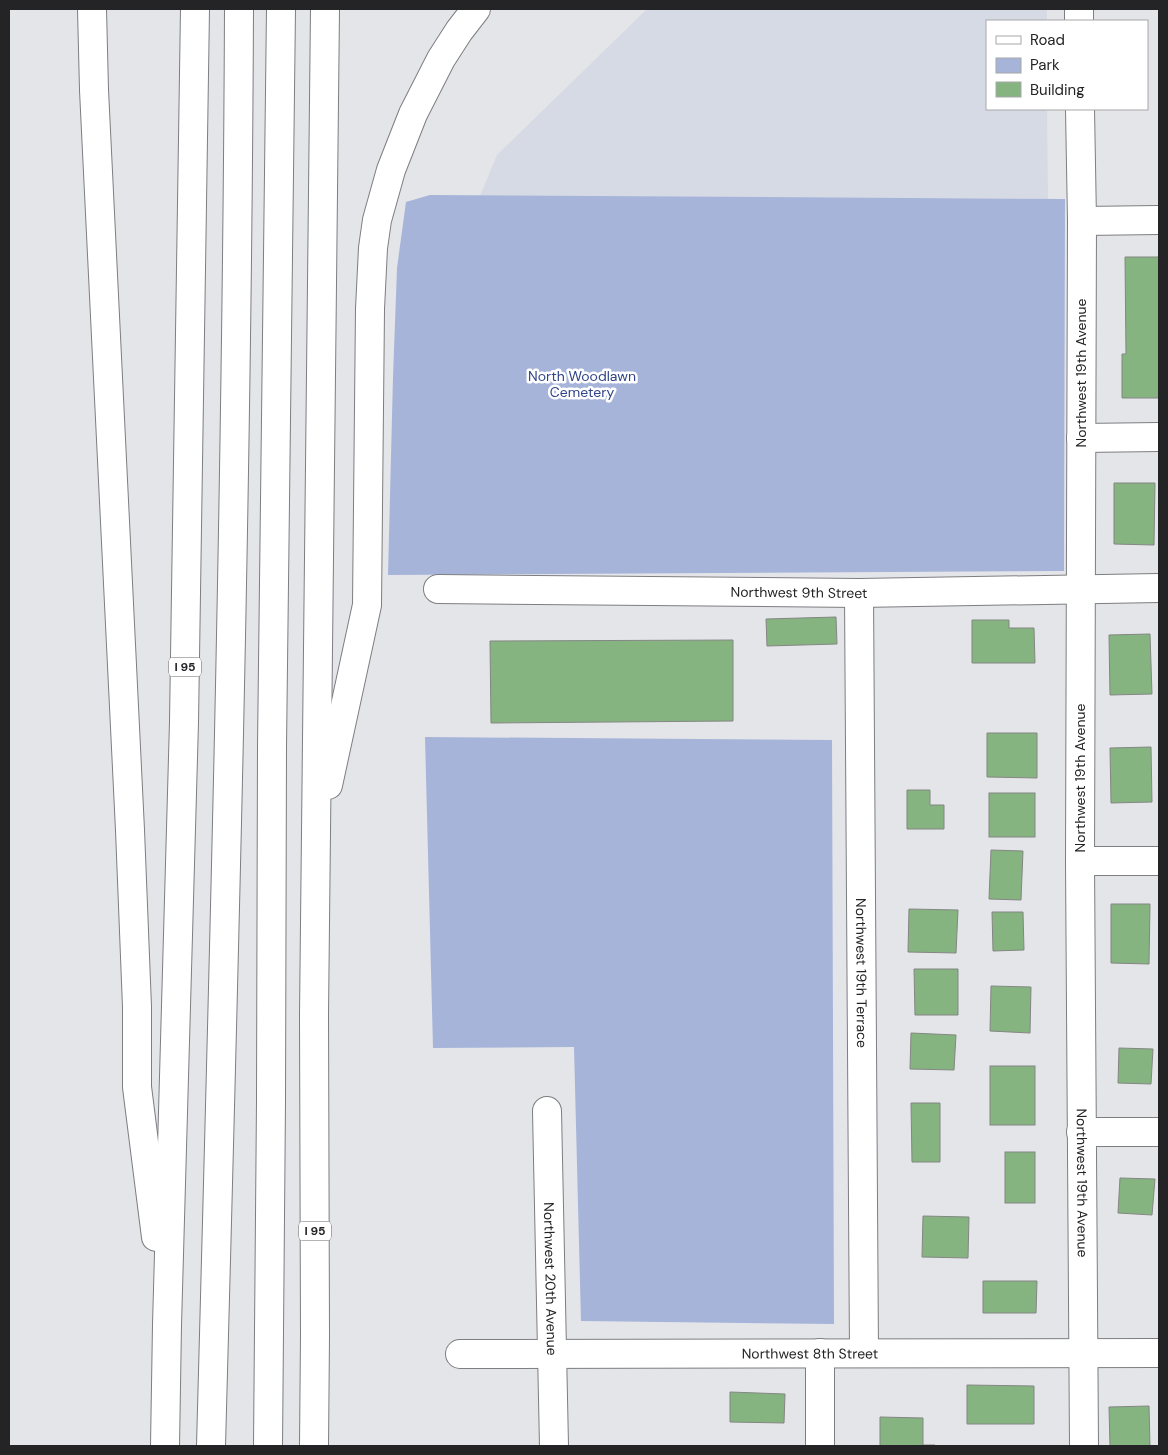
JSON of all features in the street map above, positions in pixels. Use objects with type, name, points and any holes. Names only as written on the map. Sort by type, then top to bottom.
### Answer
[{"type":"main road","points":[[92,9],[94,90],[130,830],[137,1007],[137,1087],[167,1325]]},
{"type":"main road","name":"I 95","points":[[165,1446],[184,722],[195,9]]},
{"type":"main road","points":[[211,1446],[226,876],[236,337],[239,9]]},
{"type":"main road","points":[[268,1446],[272,747],[281,9]]},
{"type":"main road","name":"I 95","points":[[314,1446],[314,1015],[325,9]]},
{"type":"main road","points":[[316,843],[367,605],[370,309],[372,257],[377,220],[391,170],[413,114],[441,59],[476,9]]},
{"type":"main road","name":"Northwest 19th Avenue","points":[[1080,110],[1082,221],[1080,861],[1084,1446]]},
{"type":"main road","points":[[1082,221],[1159,220]]},
{"type":"main road","points":[[1081,438],[1159,437]]},
{"type":"main road","name":"Northwest 9th Street","points":[[438,589],[859,593],[1159,588]]},
{"type":"main road","name":"Northwest 19th Terrace","points":[[859,593],[864,1353]]},
{"type":"main road","points":[[1080,861],[1159,861]]},
{"type":"main road","name":"Northwest 20th Avenue","points":[[547,1111],[554,1446]]},
{"type":"main road","points":[[1082,1132],[1159,1132]]},
{"type":"main road","points":[[820,1353],[820,1446]]},
{"type":"main road","name":"Northwest 8th Street","points":[[460,1354],[1159,1353]]},
{"type":"shaded area","points":[[647,9],[1047,9],[1047,20],[986,20],[986,110],[1047,110],[1048,199],[480,196],[497,155]]},
{"type":"green space","name":"North Woodlawn Cemetery","points":[[430,195],[1065,199],[1064,571],[388,575],[397,268],[406,202]]},
{"type":"green space","points":[[425,737],[832,740],[834,1324],[581,1321],[574,1047],[433,1048]]},
{"type":"building","points":[[1125,257],[1159,257],[1159,398],[1122,398],[1122,354],[1126,354]]},
{"type":"building","points":[[1114,483],[1155,483],[1154,545],[1114,544]]},
{"type":"building","points":[[836,617],[837,644],[767,646],[766,619]]},
{"type":"building","points":[[972,620],[1009,620],[1009,628],[1034,628],[1035,663],[972,663]]},
{"type":"building","points":[[1150,634],[1152,694],[1110,695],[1109,635]]},
{"type":"building","points":[[733,640],[733,721],[491,723],[490,641]]},
{"type":"building","points":[[987,733],[1037,733],[1037,778],[987,777]]},
{"type":"building","points":[[1151,747],[1152,802],[1111,803],[1110,748]]},
{"type":"building","points":[[907,790],[930,790],[930,805],[944,805],[944,829],[907,829]]},
{"type":"building","points":[[989,793],[1035,793],[1035,837],[989,837]]},
{"type":"building","points":[[991,850],[1023,851],[1021,900],[989,899]]},
{"type":"building","points":[[1111,904],[1150,904],[1149,964],[1111,963]]},
{"type":"building","points":[[909,909],[958,910],[956,953],[908,952]]},
{"type":"building","points":[[992,912],[1023,912],[1024,950],[993,951]]},
{"type":"building","points":[[914,969],[958,969],[958,1015],[915,1015]]},
{"type":"building","points":[[991,986],[1031,987],[1030,1033],[990,1031]]},
{"type":"building","points":[[911,1033],[956,1035],[954,1070],[910,1069]]},
{"type":"building","points":[[1119,1048],[1153,1049],[1151,1084],[1118,1083]]},
{"type":"building","points":[[990,1066],[1035,1066],[1035,1125],[990,1125]]},
{"type":"building","points":[[911,1103],[940,1103],[940,1162],[912,1162]]},
{"type":"building","points":[[1005,1152],[1035,1152],[1035,1203],[1005,1203]]},
{"type":"building","points":[[1120,1178],[1155,1179],[1152,1215],[1118,1213]]},
{"type":"building","points":[[923,1216],[969,1217],[968,1258],[922,1257]]},
{"type":"building","points":[[983,1281],[1037,1281],[1036,1313],[983,1313]]},
{"type":"building","points":[[967,1385],[1034,1386],[1034,1424],[967,1424]]},
{"type":"building","points":[[730,1392],[785,1394],[784,1423],[730,1422]]},
{"type":"building","points":[[1149,1406],[1150,1446],[1110,1446],[1109,1407]]},
{"type":"building","points":[[880,1417],[923,1418],[923,1445],[935,1446],[880,1446]]}]
